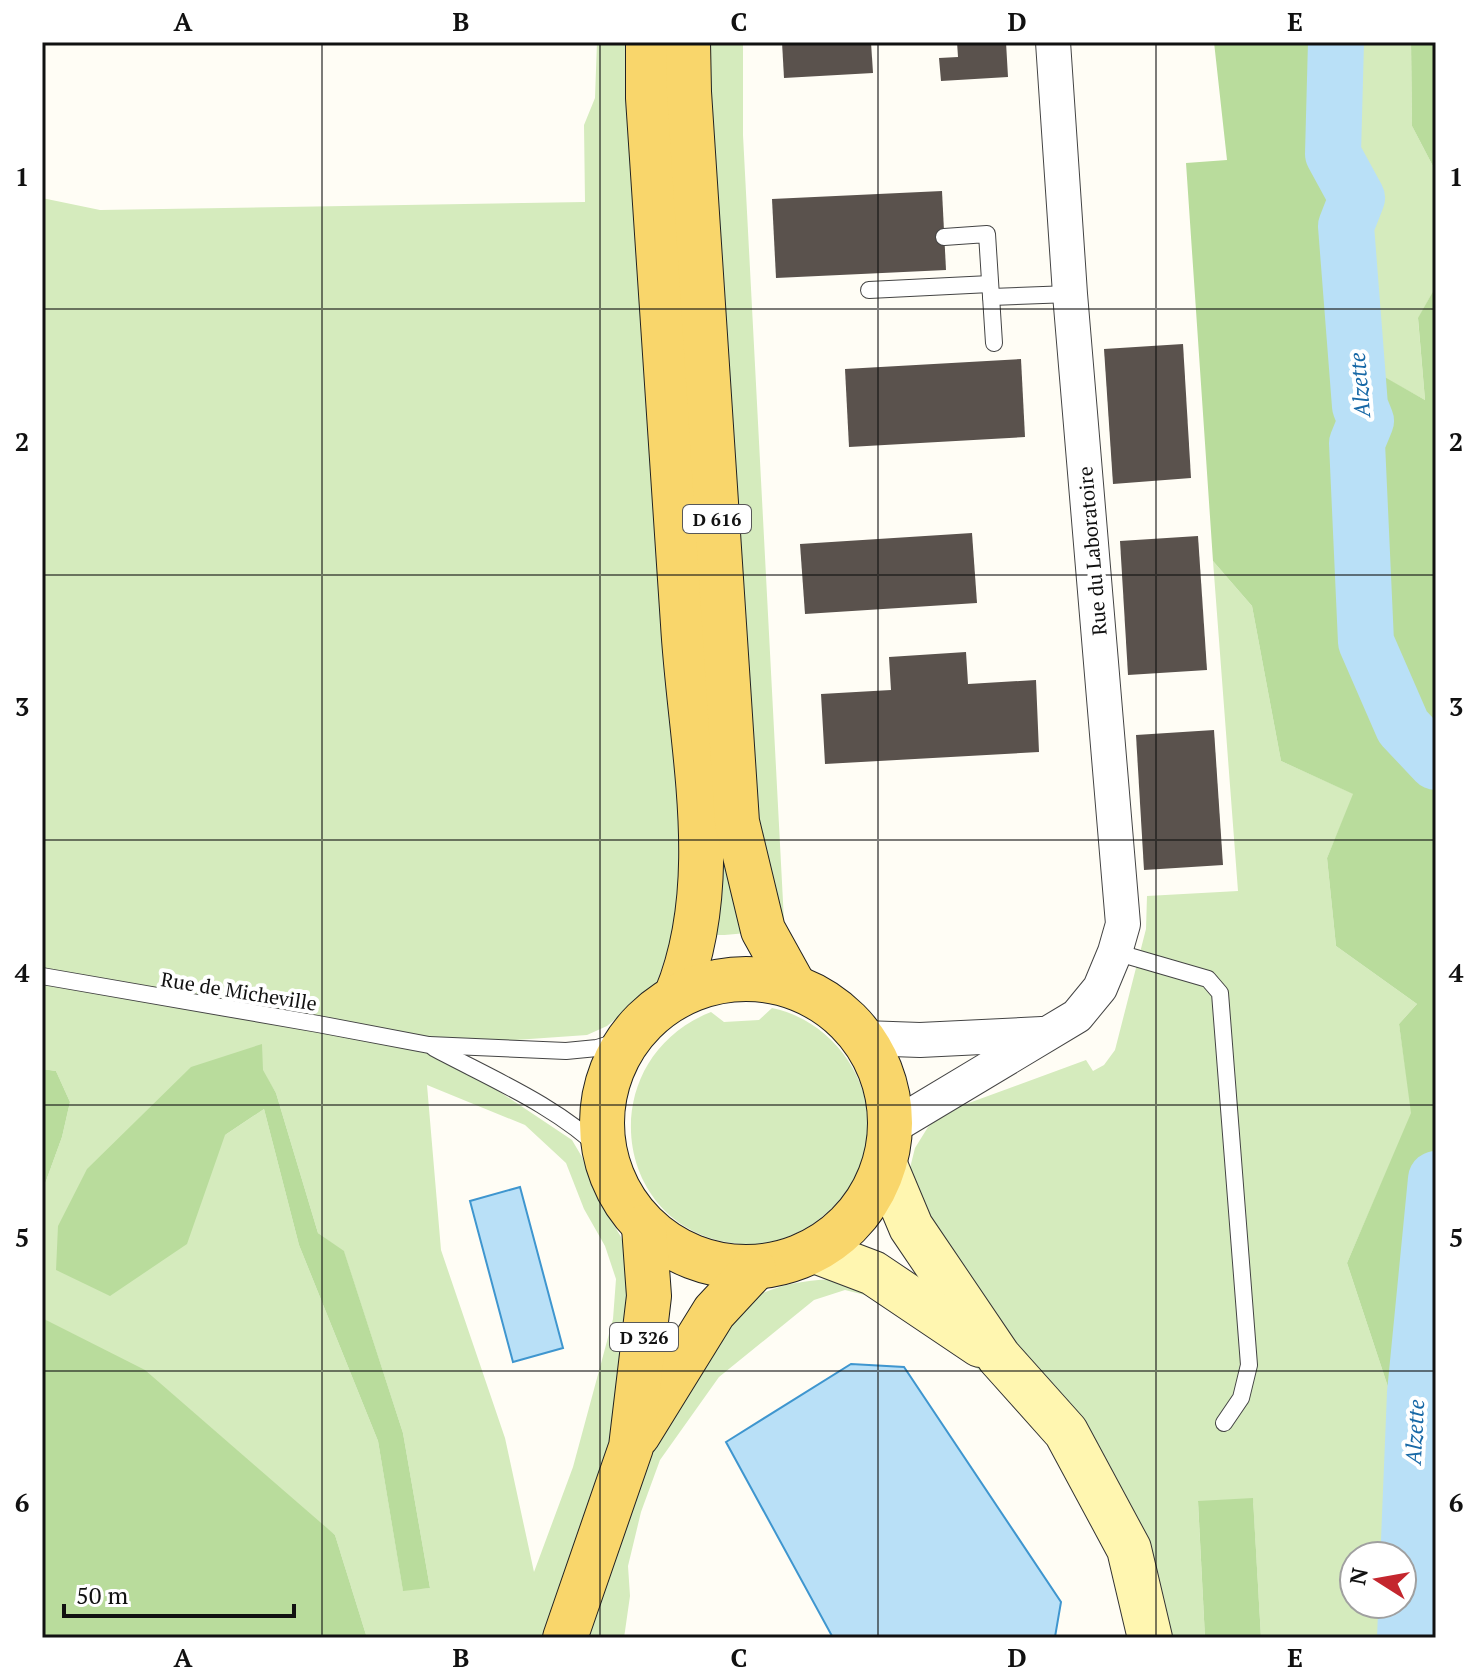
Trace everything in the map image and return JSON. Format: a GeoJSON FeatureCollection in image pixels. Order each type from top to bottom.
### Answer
{"type":"FeatureCollection","features":[{"type":"Feature","properties":{"kind":"main road","name":"D 616"},"geometry":{"type":"LineString","coordinates":[[648,42],[648,98],[687,693],[703,829],[694,934],[688,965],[676,996]]}},
{"type":"Feature","properties":{"kind":"main road","name":"D 616"},"geometry":{"type":"LineString","coordinates":[[688,42],[737,822],[763,930],[794,986]]}},
{"type":"Feature","properties":{"kind":"main road"},"geometry":{"type":"LineString","coordinates":[[888,1146],[870,1199],[846,1229],[815,1251],[786,1263],[754,1269],[714,1265],[676,1251],[644,1227],[618,1192],[604,1152],[602,1112],[610,1073],[629,1038],[650,1014],[676,996],[714,981],[755,978],[794,986],[833,1006],[864,1038],[885,1080],[888,1146],[911,1227],[999,1357],[1066,1432],[1129,1549],[1150,1638]]}},
{"type":"Feature","properties":{"kind":"main road","name":"D 326"},"geometry":{"type":"LineString","coordinates":[[565,1638],[631,1447],[649,1296],[644,1227]]}},
{"type":"Feature","properties":{"kind":"main road"},"geometry":{"type":"LineString","coordinates":[[815,1251],[873,1273],[999,1357]]}},
{"type":"Feature","properties":{"kind":"main road","name":"D 326"},"geometry":{"type":"LineString","coordinates":[[631,1447],[714,1312],[754,1269]]}},
{"type":"Feature","properties":{"kind":"street","name":"Rue du Laboratoire"},"geometry":{"type":"LineString","coordinates":[[888,1146],[1077,1016],[1100,988],[1123,924],[1070,294],[1053,42]]}},
{"type":"Feature","properties":{"kind":"street"},"geometry":{"type":"LineString","coordinates":[[864,1038],[920,1040],[1051,1033]]}},
{"type":"Feature","properties":{"kind":"lane"},"geometry":{"type":"LineString","coordinates":[[944,237],[987,234],[994,343]]}},
{"type":"Feature","properties":{"kind":"lane"},"geometry":{"type":"LineString","coordinates":[[869,290],[991,290],[1070,294]]}},
{"type":"Feature","properties":{"kind":"lane"},"geometry":{"type":"LineString","coordinates":[[1115,952],[1208,979],[1220,993],[1249,1365],[1241,1398],[1224,1423]]}},
{"type":"Feature","properties":{"kind":"lane","name":"Rue de Micheville"},"geometry":{"type":"LineString","coordinates":[[42,976],[429,1045],[566,1051],[597,1048],[629,1038]]}},
{"type":"Feature","properties":{"kind":"lane","name":"Rue de Micheville"},"geometry":{"type":"LineString","coordinates":[[429,1045],[555,1112],[604,1152]]}},
{"type":"Feature","properties":{"kind":"green space"},"geometry":{"type":"Polygon","coordinates":[[[597,42],[743,42],[743,135],[784,921],[756,931],[730,935],[674,931],[656,985],[607,1026],[587,1035],[431,1046],[572,1140],[582,1157],[598,1198],[621,1237],[631,1266],[631,1446],[742,1304],[790,1284],[841,1279],[997,1356],[922,1219],[909,1172],[915,1148],[928,1127],[947,1111],[1086,1060],[1093,1071],[1104,1065],[1115,1050],[1146,929],[1147,896],[1238,891],[1213,561],[1252,606],[1281,761],[1354,794],[1327,858],[1336,946],[1417,1004],[1399,1024],[1412,1113],[1347,1263],[1388,1387],[1400,1390],[1393,1540],[1338,1540],[1338,1620],[1388,1620],[1387,1638],[1261,1638],[1253,1499],[1198,1502],[1205,1638],[1127,1638],[1114,1572],[1085,1501],[1048,1445],[982,1372],[877,1298],[845,1290],[814,1300],[719,1377],[660,1460],[641,1512],[628,1566],[630,1596],[624,1638],[367,1638],[335,1535],[42,1318],[42,1192],[62,1137],[70,1102],[56,1071],[42,1069],[42,198],[100,210],[585,202],[584,125],[595,98],[597,42]],[[262,1070],[225,1135],[264,1109],[299,1245],[378,1441],[403,1590],[430,1588],[403,1433],[344,1252],[318,1233],[276,1093],[262,1070]],[[427,1085],[441,1250],[505,1438],[534,1572],[573,1467],[613,1319],[616,1279],[605,1246],[584,1209],[566,1163],[525,1125],[427,1085]]]}},
{"type":"Feature","properties":{"kind":"green space"},"geometry":{"type":"Polygon","coordinates":[[[1214,42],[1355,42],[1374,371],[1425,400],[1418,318],[1436,286],[1436,1150],[1400,1390],[1388,1387],[1347,1263],[1411,1113],[1399,1024],[1417,1004],[1336,946],[1327,858],[1353,794],[1281,761],[1252,606],[1213,561],[1186,163],[1227,160],[1214,42]]]}},
{"type":"Feature","properties":{"kind":"green space"},"geometry":{"type":"Polygon","coordinates":[[[1355,42],[1411,42],[1412,126],[1436,172],[1436,286],[1418,319],[1425,400],[1374,372],[1355,42]]]}},
{"type":"Feature","properties":{"kind":"green space"},"geometry":{"type":"Polygon","coordinates":[[[1411,42],[1436,42],[1436,172],[1412,126],[1411,42]]]}},
{"type":"Feature","properties":{"kind":"green space"},"geometry":{"type":"Polygon","coordinates":[[[772,1008],[794,1015],[815,1027],[833,1041],[847,1059],[859,1080],[866,1102],[868,1125],[865,1149],[849,1188],[820,1219],[783,1239],[741,1244],[697,1233],[664,1210],[642,1179],[632,1142],[633,1104],[646,1067],[672,1035],[711,1012],[724,1022],[759,1020],[772,1008]]]}},
{"type":"Feature","properties":{"kind":"green space"},"geometry":{"type":"Polygon","coordinates":[[[262,1044],[263,1070],[276,1093],[318,1233],[344,1251],[403,1433],[430,1588],[403,1591],[378,1441],[299,1245],[264,1109],[225,1135],[187,1244],[110,1296],[56,1270],[58,1226],[87,1169],[191,1067],[262,1044]]]}},
{"type":"Feature","properties":{"kind":"green space"},"geometry":{"type":"Polygon","coordinates":[[[42,1069],[56,1071],[70,1102],[62,1137],[42,1192],[42,1069]]]}},
{"type":"Feature","properties":{"kind":"green space"},"geometry":{"type":"Polygon","coordinates":[[[1436,1179],[1436,1638],[1405,1638],[1406,1620],[1418,1620],[1418,1540],[1409,1540],[1415,1393],[1436,1179]]]}},
{"type":"Feature","properties":{"kind":"green space"},"geometry":{"type":"Polygon","coordinates":[[[42,1318],[145,1370],[335,1535],[367,1638],[42,1638],[42,1318]]]}},
{"type":"Feature","properties":{"kind":"green space"},"geometry":{"type":"Polygon","coordinates":[[[1253,1498],[1261,1638],[1205,1638],[1198,1501],[1253,1498]]]}},
{"type":"Feature","properties":{"kind":"water"},"geometry":{"type":"Polygon","coordinates":[[[1436,1150],[1436,1179],[1415,1393],[1409,1540],[1393,1540],[1400,1389],[1436,1150]]]}},
{"type":"Feature","properties":{"kind":"water"},"geometry":{"type":"Polygon","coordinates":[[[520,1187],[563,1348],[513,1362],[470,1201],[520,1187]]]}},
{"type":"Feature","properties":{"kind":"water"},"geometry":{"type":"Polygon","coordinates":[[[851,1364],[904,1367],[1061,1602],[1055,1637],[832,1636],[726,1442],[851,1364]]]}},
{"type":"Feature","properties":{"kind":"water"},"geometry":{"type":"Polygon","coordinates":[[[1388,1620],[1406,1620],[1405,1638],[1387,1638],[1388,1620]]]}},
{"type":"Feature","properties":{"kind":"building"},"geometry":{"type":"Polygon","coordinates":[[[782,42],[871,42],[873,73],[784,78],[782,42]]]}},
{"type":"Feature","properties":{"kind":"building"},"geometry":{"type":"Polygon","coordinates":[[[957,42],[1006,42],[1008,77],[941,81],[939,58],[958,57],[957,42]]]}},
{"type":"Feature","properties":{"kind":"building"},"geometry":{"type":"Polygon","coordinates":[[[942,191],[946,270],[776,278],[772,199],[942,191]]]}},
{"type":"Feature","properties":{"kind":"building"},"geometry":{"type":"Polygon","coordinates":[[[1183,344],[1191,478],[1113,484],[1104,349],[1183,344]]]}},
{"type":"Feature","properties":{"kind":"building"},"geometry":{"type":"Polygon","coordinates":[[[1021,359],[1025,437],[849,447],[845,369],[1021,359]]]}},
{"type":"Feature","properties":{"kind":"building"},"geometry":{"type":"Polygon","coordinates":[[[972,533],[977,603],[805,614],[800,544],[972,533]]]}},
{"type":"Feature","properties":{"kind":"building"},"geometry":{"type":"Polygon","coordinates":[[[1198,536],[1207,670],[1128,675],[1120,541],[1198,536]]]}},
{"type":"Feature","properties":{"kind":"building"},"geometry":{"type":"Polygon","coordinates":[[[966,652],[968,684],[1036,680],[1039,752],[825,764],[821,694],[891,690],[889,657],[966,652]]]}},
{"type":"Feature","properties":{"kind":"building"},"geometry":{"type":"Polygon","coordinates":[[[1214,730],[1223,865],[1144,870],[1136,735],[1214,730]]]}},
{"type":"Feature","properties":{"kind":"waterway","name":"Alzette"},"geometry":{"type":"LineString","coordinates":[[1336,42],[1333,154],[1357,198],[1346,226],[1360,406],[1366,421],[1357,443],[1366,642],[1403,727],[1436,762]]}},
{"type":"Feature","properties":{"kind":"waterway","name":"Alzette"},"geometry":{"type":"LineString","coordinates":[[1405,1638],[1415,1393],[1436,1179]]}}]}
